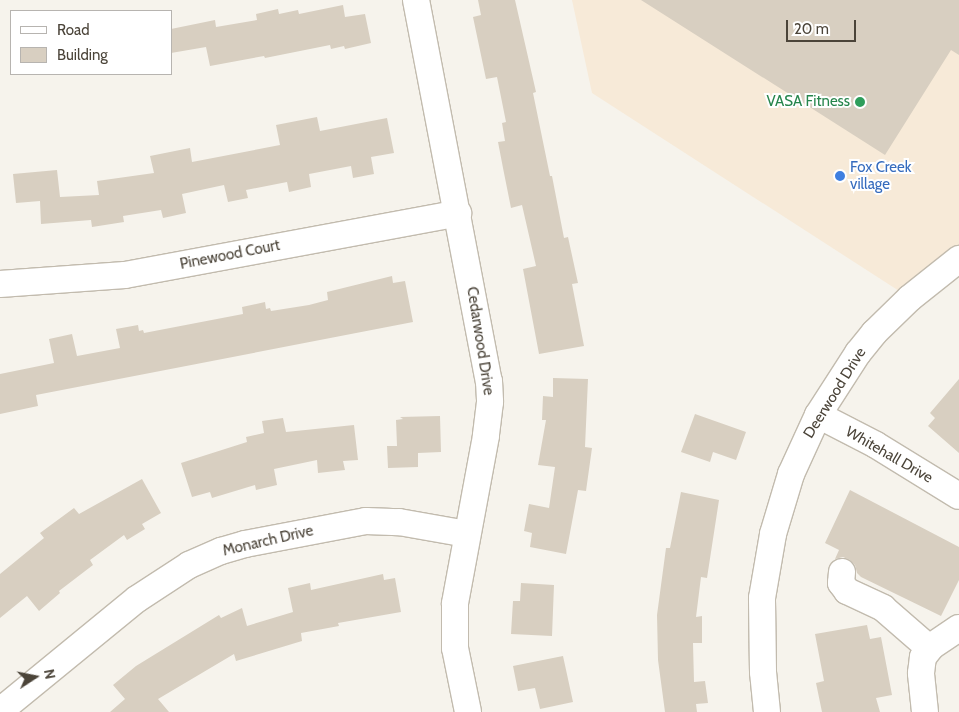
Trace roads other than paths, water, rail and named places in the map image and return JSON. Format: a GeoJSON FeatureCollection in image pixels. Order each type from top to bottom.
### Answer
{"type":"FeatureCollection","features":[{"type":"Feature","properties":{"kind":"street","name":"Cedarwood Drive"},"geometry":{"type":"LineString","coordinates":[[416,0],[458,213],[489,388],[488,422],[456,594],[454,633],[468,712]]}},
{"type":"Feature","properties":{"kind":"street","name":"Pinewood Court"},"geometry":{"type":"LineString","coordinates":[[0,284],[125,275],[458,213]]}},
{"type":"Feature","properties":{"kind":"street","name":"Deerwood Drive"},"geometry":{"type":"LineString","coordinates":[[767,712],[761,633],[766,568],[773,534],[791,474],[818,415],[843,374],[874,333],[910,298],[959,259]]}},
{"type":"Feature","properties":{"kind":"street","name":"Whitehall Drive"},"geometry":{"type":"LineString","coordinates":[[818,415],[876,445],[959,496]]}},
{"type":"Feature","properties":{"kind":"street","name":"Monarch Drive"},"geometry":{"type":"LineString","coordinates":[[0,711],[137,599],[178,571],[215,553],[245,544],[366,521],[400,522],[467,534]]}},
{"type":"Feature","properties":{"kind":"street"},"geometry":{"type":"LineString","coordinates":[[842,572],[841,583],[847,591],[883,608],[929,648]]}},
{"type":"Feature","properties":{"kind":"street"},"geometry":{"type":"LineString","coordinates":[[925,712],[921,673],[922,661],[929,648],[959,628]]}},
{"type":"Feature","properties":{"kind":"place","name":"VASA Fitness"},"geometry":{"type":"Point","coordinates":[860,102]}},
{"type":"Feature","properties":{"kind":"place","name":"Fox Creek village"},"geometry":{"type":"Point","coordinates":[840,176]}}]}
